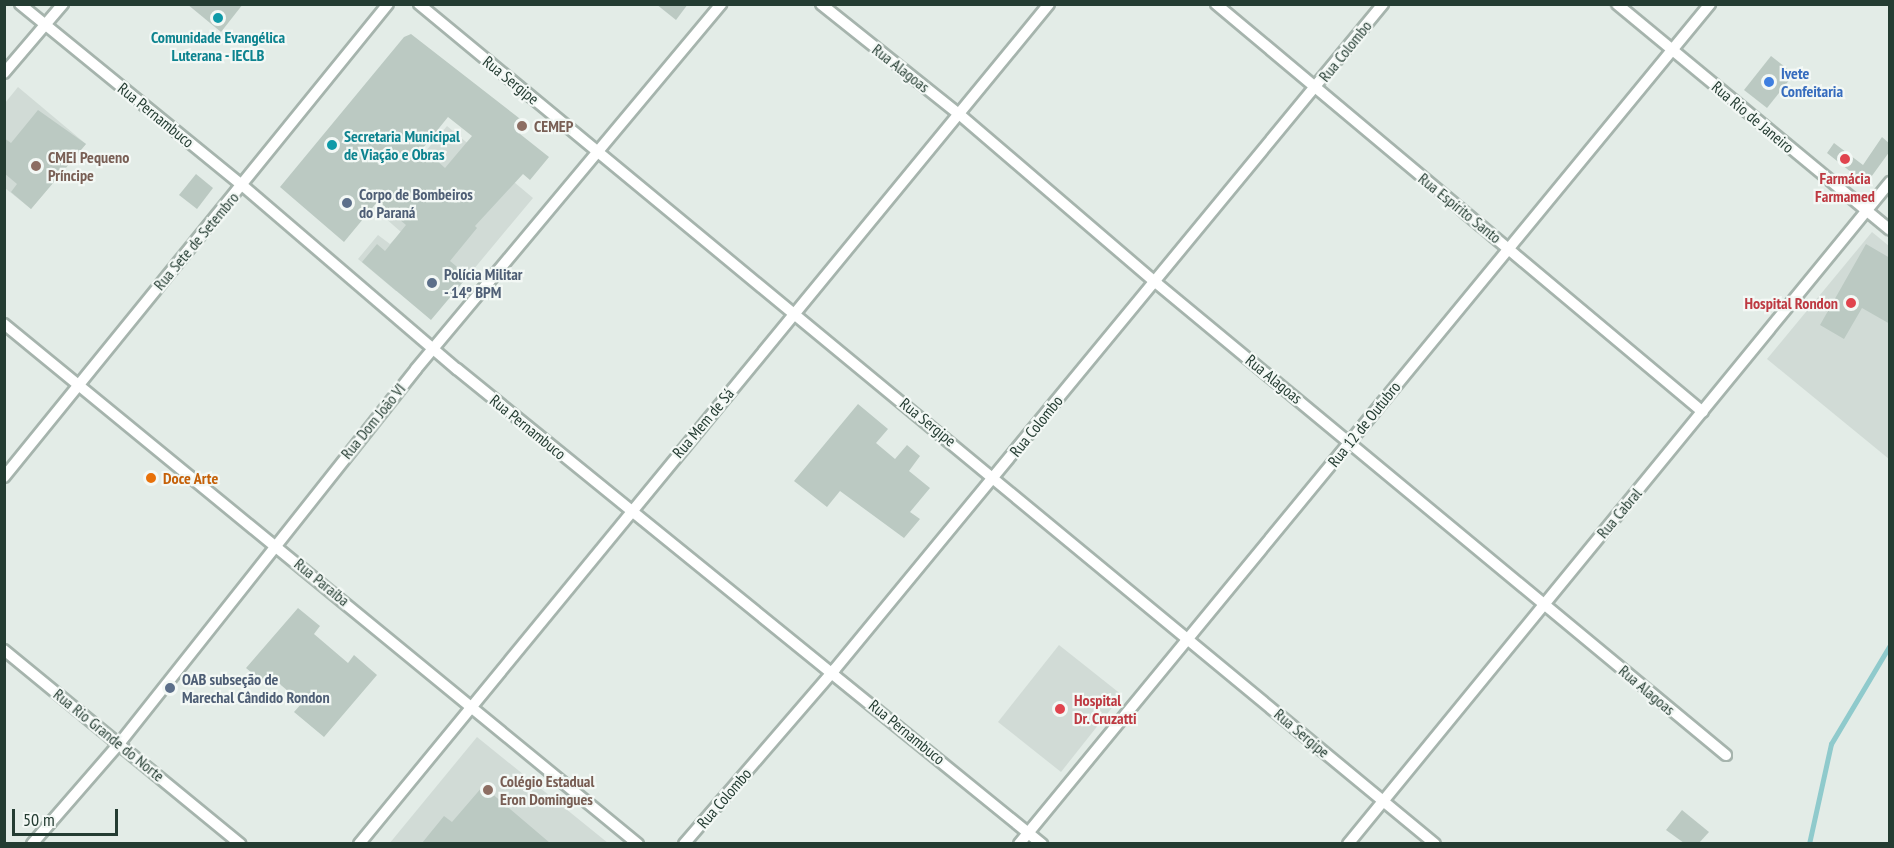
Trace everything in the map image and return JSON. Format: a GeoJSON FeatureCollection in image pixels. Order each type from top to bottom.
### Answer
{"type":"FeatureCollection","features":[{"type":"Feature","properties":{"kind":"street","name":"Rua Pernambuco"},"geometry":{"type":"LineString","coordinates":[[20,4],[242,185],[630,511],[833,672],[1042,843]]}},
{"type":"Feature","properties":{"kind":"street"},"geometry":{"type":"LineString","coordinates":[[4,74],[63,4]]}},
{"type":"Feature","properties":{"kind":"street","name":"Rua Sete de Setembro"},"geometry":{"type":"LineString","coordinates":[[4,477],[77,384],[388,4]]}},
{"type":"Feature","properties":{"kind":"street","name":"Rua Sergipe"},"geometry":{"type":"LineString","coordinates":[[419,4],[1435,843]]}},
{"type":"Feature","properties":{"kind":"street","name":"Rua Dom João VI"},"geometry":{"type":"LineString","coordinates":[[32,843],[119,744],[275,543],[434,348],[600,153],[721,4]]}},
{"type":"Feature","properties":{"kind":"street","name":"Rua Alagoas"},"geometry":{"type":"LineString","coordinates":[[821,4],[959,114],[1154,282],[1726,755]]}},
{"type":"Feature","properties":{"kind":"street","name":"Rua Mem de Sá"},"geometry":{"type":"LineString","coordinates":[[359,843],[1049,4]]}},
{"type":"Feature","properties":{"kind":"street","name":"Rua Espírito Santo"},"geometry":{"type":"LineString","coordinates":[[1216,4],[1314,89],[1509,248],[1703,412]]}},
{"type":"Feature","properties":{"kind":"street","name":"Rua Colombo"},"geometry":{"type":"LineString","coordinates":[[684,843],[833,672],[1383,4]]}},
{"type":"Feature","properties":{"kind":"street","name":"Rua Rio de Janeiro"},"geometry":{"type":"LineString","coordinates":[[1617,4],[1890,230]]}},
{"type":"Feature","properties":{"kind":"street","name":"Rua 12 de Outubro"},"geometry":{"type":"LineString","coordinates":[[1019,843],[1710,4]]}},
{"type":"Feature","properties":{"kind":"street","name":"Rua Cabral"},"geometry":{"type":"LineString","coordinates":[[1348,843],[1890,182]]}},
{"type":"Feature","properties":{"kind":"street","name":"Rua Paraíba"},"geometry":{"type":"LineString","coordinates":[[4,324],[275,543],[638,843]]}},
{"type":"Feature","properties":{"kind":"street","name":"Rua Rio Grande do Norte"},"geometry":{"type":"LineString","coordinates":[[4,650],[240,843]]}},
{"type":"Feature","properties":{"kind":"shaded area","name":"CMEI Pequeno Príncipe"},"geometry":{"type":"Polygon","coordinates":[[[18,87],[86,144],[31,209],[5,188],[5,103],[18,87]]]}},
{"type":"Feature","properties":{"kind":"shaded area"},"geometry":{"type":"Polygon","coordinates":[[[447,126],[533,198],[468,276],[396,291],[358,259],[378,235],[390,244],[401,232],[376,210],[447,126]]]}},
{"type":"Feature","properties":{"kind":"shaded area","name":"Hospital Rondon"},"geometry":{"type":"Polygon","coordinates":[[[1872,232],[1889,246],[1889,459],[1767,359],[1872,232]]]}},
{"type":"Feature","properties":{"kind":"shaded area","name":"Hospital Dr. Cruzatti"},"geometry":{"type":"Polygon","coordinates":[[[1059,645],[1122,695],[1061,772],[998,722],[1059,645]]]}},
{"type":"Feature","properties":{"kind":"shaded area","name":"Colégio Estadual Eron Domingues"},"geometry":{"type":"Polygon","coordinates":[[[477,737],[608,843],[389,844],[477,737]]]}},
{"type":"Feature","properties":{"kind":"building","name":"Comunidade Evangélica Luterana - IECLB"},"geometry":{"type":"Polygon","coordinates":[[[187,4],[243,4],[221,32],[187,4]]]}},
{"type":"Feature","properties":{"kind":"building"},"geometry":{"type":"Polygon","coordinates":[[[656,4],[688,4],[676,20],[656,4]]]}},
{"type":"Feature","properties":{"kind":"building"},"geometry":{"type":"Polygon","coordinates":[[[411,34],[528,125],[520,134],[549,157],[530,180],[523,174],[475,226],[477,228],[450,261],[468,276],[431,320],[362,262],[377,244],[385,251],[406,225],[378,201],[344,242],[280,187],[404,37],[411,34]],[[448,117],[423,148],[445,168],[472,136],[448,117]]]}},
{"type":"Feature","properties":{"kind":"building","name":"Ivete Confeitaria"},"geometry":{"type":"Polygon","coordinates":[[[1771,56],[1794,74],[1767,108],[1744,90],[1771,56]]]}},
{"type":"Feature","properties":{"kind":"building","name":"CMEI Pequeno Príncipe"},"geometry":{"type":"Polygon","coordinates":[[[38,110],[86,144],[31,209],[11,192],[17,184],[4,173],[4,138],[11,143],[38,110]]]}},
{"type":"Feature","properties":{"kind":"building","name":"Farmácia Farmamed"},"geometry":{"type":"Polygon","coordinates":[[[1882,137],[1890,144],[1890,151],[1866,184],[1827,153],[1834,143],[1863,165],[1882,137]]]}},
{"type":"Feature","properties":{"kind":"building"},"geometry":{"type":"Polygon","coordinates":[[[196,174],[213,188],[197,209],[179,195],[196,174]]]}},
{"type":"Feature","properties":{"kind":"building"},"geometry":{"type":"Polygon","coordinates":[[[1866,244],[1890,258],[1890,324],[1862,308],[1844,339],[1820,325],[1866,244]]]}},
{"type":"Feature","properties":{"kind":"building"},"geometry":{"type":"Polygon","coordinates":[[[858,404],[888,429],[876,443],[895,459],[907,445],[920,456],[909,471],[930,488],[910,512],[920,519],[904,538],[840,491],[827,507],[794,481],[858,404]]]}},
{"type":"Feature","properties":{"kind":"building"},"geometry":{"type":"Polygon","coordinates":[[[298,608],[320,626],[314,634],[348,663],[354,655],[377,675],[324,737],[294,712],[302,703],[275,680],[269,687],[246,668],[298,608]]]}},
{"type":"Feature","properties":{"kind":"building"},"geometry":{"type":"Polygon","coordinates":[[[483,786],[550,843],[422,843],[444,816],[452,822],[483,786]]]}},
{"type":"Feature","properties":{"kind":"building"},"geometry":{"type":"Polygon","coordinates":[[[1682,810],[1709,832],[1699,843],[1684,843],[1666,830],[1682,810]]]}},
{"type":"Feature","properties":{"kind":"waterway"},"geometry":{"type":"LineString","coordinates":[[1809,844],[1831,744],[1890,645]]}},
{"type":"Feature","properties":{"kind":"place","name":"Comunidade Evangélica Luterana - IECLB"},"geometry":{"type":"Point","coordinates":[218,18]}},
{"type":"Feature","properties":{"kind":"place","name":"Ivete Confeitaria"},"geometry":{"type":"Point","coordinates":[1769,82]}},
{"type":"Feature","properties":{"kind":"place","name":"CEMEP"},"geometry":{"type":"Point","coordinates":[522,126]}},
{"type":"Feature","properties":{"kind":"place","name":"Secretaria Municipal de Viação e Obras"},"geometry":{"type":"Point","coordinates":[332,145]}},
{"type":"Feature","properties":{"kind":"place","name":"Farmácia Farmamed"},"geometry":{"type":"Point","coordinates":[1845,159]}},
{"type":"Feature","properties":{"kind":"place","name":"CMEI Pequeno Príncipe"},"geometry":{"type":"Point","coordinates":[36,166]}},
{"type":"Feature","properties":{"kind":"place","name":"Corpo de Bombeiros do Paraná"},"geometry":{"type":"Point","coordinates":[347,203]}},
{"type":"Feature","properties":{"kind":"place","name":"Polícia Militar - 14º BPM"},"geometry":{"type":"Point","coordinates":[432,283]}},
{"type":"Feature","properties":{"kind":"place","name":"Hospital Rondon"},"geometry":{"type":"Point","coordinates":[1851,303]}},
{"type":"Feature","properties":{"kind":"place","name":"Doce Arte"},"geometry":{"type":"Point","coordinates":[151,478]}},
{"type":"Feature","properties":{"kind":"place","name":"OAB subseção de Marechal Cândido Rondon"},"geometry":{"type":"Point","coordinates":[170,688]}},
{"type":"Feature","properties":{"kind":"place","name":"Hospital Dr. Cruzatti"},"geometry":{"type":"Point","coordinates":[1060,709]}},
{"type":"Feature","properties":{"kind":"place","name":"Colégio Estadual Eron Domingues"},"geometry":{"type":"Point","coordinates":[488,790]}}]}
